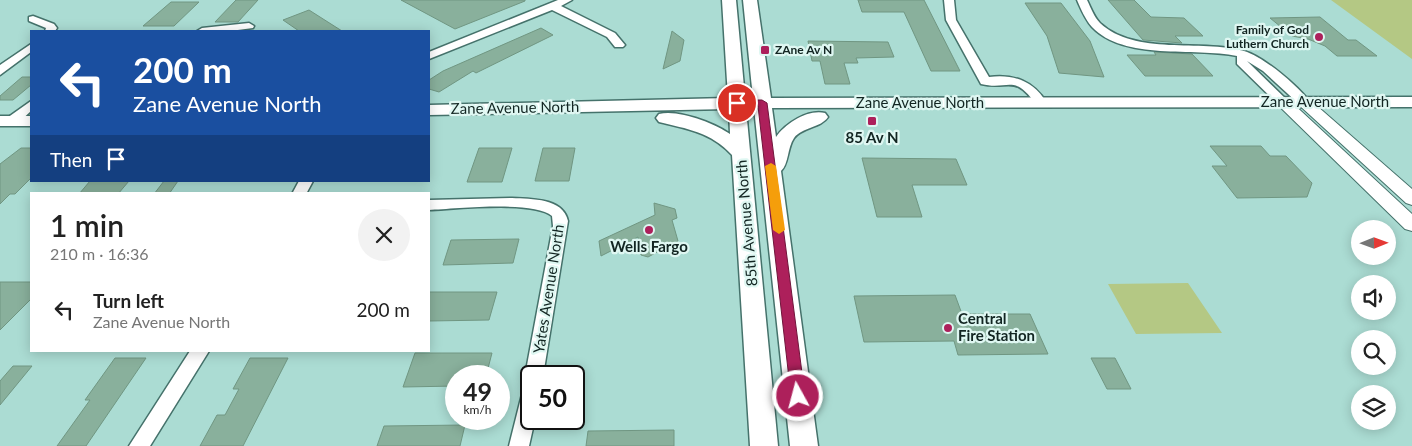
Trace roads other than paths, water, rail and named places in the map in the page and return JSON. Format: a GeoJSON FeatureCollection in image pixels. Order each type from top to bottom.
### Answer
{"type":"FeatureCollection","features":[{"type":"Feature","properties":{"kind":"main road","name":"85th Avenue North"},"geometry":{"type":"LineString","coordinates":[[750,0],[804,446]]}},
{"type":"Feature","properties":{"kind":"main road","name":"85th Avenue North"},"geometry":{"type":"LineString","coordinates":[[730,7],[764,446]]}},
{"type":"Feature","properties":{"kind":"main road"},"geometry":{"type":"LineString","coordinates":[[664,111],[713,92],[723,84],[725,77],[723,26],[730,7]]}},
{"type":"Feature","properties":{"kind":"main road"},"geometry":{"type":"LineString","coordinates":[[758,68],[767,80],[790,94],[823,102],[853,103]]}},
{"type":"Feature","properties":{"kind":"main road","name":"Zane Avenue North"},"geometry":{"type":"LineString","coordinates":[[430,110],[664,111],[764,110],[853,103],[1283,102],[1321,116],[1412,116]]}},
{"type":"Feature","properties":{"kind":"main road","name":"Zane Avenue North"},"geometry":{"type":"LineString","coordinates":[[764,110],[819,117],[1301,109],[1412,102]]}},
{"type":"Feature","properties":{"kind":"main road"},"geometry":{"type":"LineString","coordinates":[[664,111],[718,132],[728,139],[742,155]]}},
{"type":"Feature","properties":{"kind":"main road","name":"Zane Avenue North"},"geometry":{"type":"LineString","coordinates":[[430,120],[664,111]]}},
{"type":"Feature","properties":{"kind":"main road"},"geometry":{"type":"LineString","coordinates":[[772,179],[783,138],[792,129],[819,117]]}},
{"type":"Feature","properties":{"kind":"main road"},"geometry":{"type":"LineString","coordinates":[[6,121],[30,121]]}},
{"type":"Feature","properties":{"kind":"street"},"geometry":{"type":"LineString","coordinates":[[430,56],[567,0]]}},
{"type":"Feature","properties":{"kind":"street"},"geometry":{"type":"LineString","coordinates":[[948,0],[951,20],[985,81],[1007,79],[1020,82],[1032,88],[1041,103]]}},
{"type":"Feature","properties":{"kind":"street"},"geometry":{"type":"LineString","coordinates":[[1082,0],[1098,27],[1123,40],[1156,46],[1217,48],[1243,54],[1259,62],[1301,109],[1412,225]]}},
{"type":"Feature","properties":{"kind":"street"},"geometry":{"type":"LineString","coordinates":[[553,6],[611,35],[619,45]]}},
{"type":"Feature","properties":{"kind":"street"},"geometry":{"type":"LineString","coordinates":[[33,20],[50,26],[52,28],[51,30]]}},
{"type":"Feature","properties":{"kind":"street"},"geometry":{"type":"LineString","coordinates":[[211,30],[249,26]]}},
{"type":"Feature","properties":{"kind":"street"},"geometry":{"type":"LineString","coordinates":[[0,71],[30,48]]}},
{"type":"Feature","properties":{"kind":"street"},"geometry":{"type":"LineString","coordinates":[[1243,54],[1241,62],[1283,102]]}},
{"type":"Feature","properties":{"kind":"street"},"geometry":{"type":"LineString","coordinates":[[6,121],[30,106]]}},
{"type":"Feature","properties":{"kind":"street"},"geometry":{"type":"LineString","coordinates":[[1321,116],[1412,199]]}},
{"type":"Feature","properties":{"kind":"street","name":"Yates Avenue North"},"geometry":{"type":"LineString","coordinates":[[430,205],[532,204],[555,210],[561,217],[561,226],[536,365]]}},
{"type":"Feature","properties":{"kind":"street"},"geometry":{"type":"LineString","coordinates":[[140,446],[199,352]]}},
{"type":"Feature","properties":{"kind":"street"},"geometry":{"type":"LineString","coordinates":[[519,446],[523,430]]}},
{"type":"Feature","properties":{"kind":"place","name":"Family of God Luthern Church"},"geometry":{"type":"Point","coordinates":[1319,37]}},
{"type":"Feature","properties":{"kind":"place","name":"ZAne Av N"},"geometry":{"type":"Point","coordinates":[765,50]}},
{"type":"Feature","properties":{"kind":"place","name":"85 Av N"},"geometry":{"type":"Point","coordinates":[872,121]}},
{"type":"Feature","properties":{"kind":"place","name":"Wells Fargo"},"geometry":{"type":"Point","coordinates":[649,230]}},
{"type":"Feature","properties":{"kind":"place","name":"Central Fire Station"},"geometry":{"type":"Point","coordinates":[948,328]}}]}
